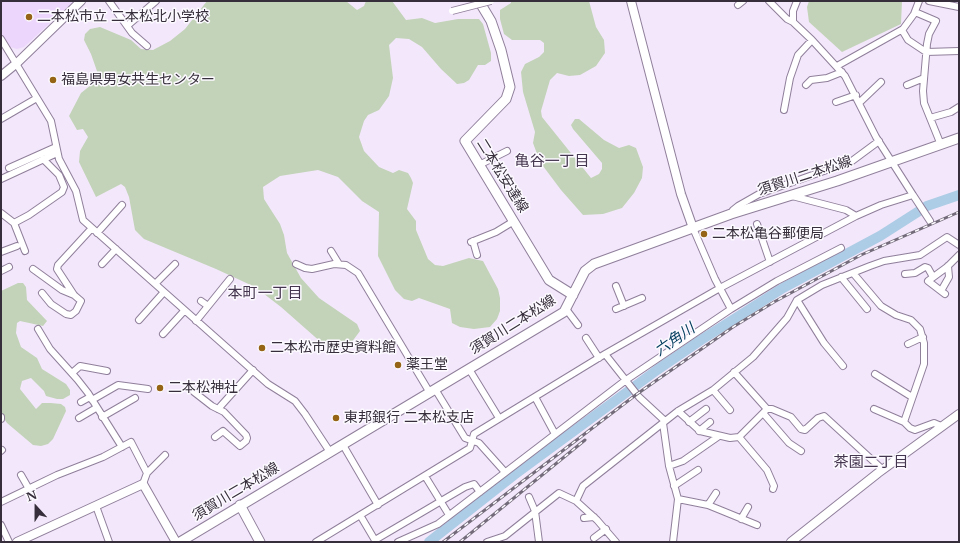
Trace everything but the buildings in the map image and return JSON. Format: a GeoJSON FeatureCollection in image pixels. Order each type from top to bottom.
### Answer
{"type":"FeatureCollection","features":[{"type":"Feature","properties":{"kind":"main road","name":"二本松安達線"},"geometry":{"type":"LineString","coordinates":[[479,1],[491,21],[502,50],[510,87],[506,99],[466,138],[466,144],[549,280],[573,295]]}},
{"type":"Feature","properties":{"kind":"main road","name":"須賀川二本松線"},"geometry":{"type":"LineString","coordinates":[[180,542],[546,324],[566,309],[585,271],[594,264],[731,214],[792,196],[959,138]]}},
{"type":"Feature","properties":{"kind":"main road"},"geometry":{"type":"LineString","coordinates":[[240,506],[260,542]]}},
{"type":"Feature","properties":{"kind":"street"},"geometry":{"type":"LineString","coordinates":[[1,76],[17,64],[81,1]]}},
{"type":"Feature","properties":{"kind":"street"},"geometry":{"type":"LineString","coordinates":[[127,26],[156,1]]}},
{"type":"Feature","properties":{"kind":"street"},"geometry":{"type":"LineString","coordinates":[[452,11],[491,1]]}},
{"type":"Feature","properties":{"kind":"street"},"geometry":{"type":"LineString","coordinates":[[632,1],[682,194],[693,228],[730,309]]}},
{"type":"Feature","properties":{"kind":"street"},"geometry":{"type":"LineString","coordinates":[[769,1],[812,40],[842,72],[856,95],[891,162],[930,221]]}},
{"type":"Feature","properties":{"kind":"street"},"geometry":{"type":"LineString","coordinates":[[793,22],[793,11],[797,1]]}},
{"type":"Feature","properties":{"kind":"street"},"geometry":{"type":"LineString","coordinates":[[837,66],[902,30],[915,12],[919,1]]}},
{"type":"Feature","properties":{"kind":"street"},"geometry":{"type":"LineString","coordinates":[[930,1],[959,7]]}},
{"type":"Feature","properties":{"kind":"street"},"geometry":{"type":"LineString","coordinates":[[111,2],[127,26],[147,46]]}},
{"type":"Feature","properties":{"kind":"street"},"geometry":{"type":"LineString","coordinates":[[915,12],[936,21],[929,34],[926,52],[924,103],[941,145]]}},
{"type":"Feature","properties":{"kind":"street"},"geometry":{"type":"LineString","coordinates":[[902,30],[908,40],[926,52],[959,51]]}},
{"type":"Feature","properties":{"kind":"street"},"geometry":{"type":"LineString","coordinates":[[1,39],[51,121],[56,150],[76,191],[82,217],[95,231],[184,311],[268,384],[295,402],[305,414],[330,452]]}},
{"type":"Feature","properties":{"kind":"street"},"geometry":{"type":"LineString","coordinates":[[784,110],[790,78],[798,55],[812,40]]}},
{"type":"Feature","properties":{"kind":"street"},"geometry":{"type":"LineString","coordinates":[[806,85],[811,80],[827,78],[842,72]]}},
{"type":"Feature","properties":{"kind":"street"},"geometry":{"type":"LineString","coordinates":[[907,85],[924,78]]}},
{"type":"Feature","properties":{"kind":"street"},"geometry":{"type":"LineString","coordinates":[[859,103],[881,82]]}},
{"type":"Feature","properties":{"kind":"street"},"geometry":{"type":"LineString","coordinates":[[836,102],[856,95]]}},
{"type":"Feature","properties":{"kind":"street"},"geometry":{"type":"LineString","coordinates":[[1,119],[37,98]]}},
{"type":"Feature","properties":{"kind":"street"},"geometry":{"type":"LineString","coordinates":[[930,118],[951,112],[959,107]]}},
{"type":"Feature","properties":{"kind":"street"},"geometry":{"type":"LineString","coordinates":[[731,214],[732,210],[759,194],[852,161],[879,141]]}},
{"type":"Feature","properties":{"kind":"street"},"geometry":{"type":"LineString","coordinates":[[9,168],[24,162],[44,148],[56,150]]}},
{"type":"Feature","properties":{"kind":"street"},"geometry":{"type":"LineString","coordinates":[[1,179],[43,159],[56,150]]}},
{"type":"Feature","properties":{"kind":"street"},"geometry":{"type":"LineString","coordinates":[[479,166],[507,151]]}},
{"type":"Feature","properties":{"kind":"street"},"geometry":{"type":"LineString","coordinates":[[14,223],[29,215],[64,190],[64,183],[59,175],[43,159]]}},
{"type":"Feature","properties":{"kind":"street"},"geometry":{"type":"LineString","coordinates":[[316,542],[470,448],[474,434],[605,354],[720,288],[856,216],[913,195]]}},
{"type":"Feature","properties":{"kind":"street"},"geometry":{"type":"LineString","coordinates":[[792,196],[846,210],[856,216]]}},
{"type":"Feature","properties":{"kind":"street"},"geometry":{"type":"LineString","coordinates":[[74,295],[57,269],[58,265],[122,205]]}},
{"type":"Feature","properties":{"kind":"street"},"geometry":{"type":"LineString","coordinates":[[1,213],[14,223],[25,251]]}},
{"type":"Feature","properties":{"kind":"street"},"geometry":{"type":"LineString","coordinates":[[477,255],[472,241],[496,232],[514,221]]}},
{"type":"Feature","properties":{"kind":"street"},"geometry":{"type":"LineString","coordinates":[[757,224],[770,262]]}},
{"type":"Feature","properties":{"kind":"street"},"geometry":{"type":"LineString","coordinates":[[576,501],[583,486],[678,411],[713,390],[753,357],[787,318],[797,300],[822,285],[884,261],[920,256],[948,237],[959,245]]}},
{"type":"Feature","properties":{"kind":"street"},"geometry":{"type":"LineString","coordinates":[[1,252],[17,246]]}},
{"type":"Feature","properties":{"kind":"street"},"geometry":{"type":"LineString","coordinates":[[398,542],[404,538],[430,529],[626,380],[730,309],[841,248]]}},
{"type":"Feature","properties":{"kind":"street"},"geometry":{"type":"LineString","coordinates":[[102,264],[116,249]]}},
{"type":"Feature","properties":{"kind":"street"},"geometry":{"type":"LineString","coordinates":[[331,251],[339,264]]}},
{"type":"Feature","properties":{"kind":"street"},"geometry":{"type":"LineString","coordinates":[[948,266],[949,277],[943,293],[928,281],[948,266],[959,255]]}},
{"type":"Feature","properties":{"kind":"street"},"geometry":{"type":"LineString","coordinates":[[155,284],[175,264]]}},
{"type":"Feature","properties":{"kind":"street"},"geometry":{"type":"LineString","coordinates":[[296,264],[312,269],[339,264],[346,265],[358,273],[433,391],[465,438],[479,443],[504,472]]}},
{"type":"Feature","properties":{"kind":"street"},"geometry":{"type":"LineString","coordinates":[[905,274],[915,273],[925,267],[928,268],[933,277]]}},
{"type":"Feature","properties":{"kind":"street"},"geometry":{"type":"LineString","coordinates":[[1,271],[9,268]]}},
{"type":"Feature","properties":{"kind":"street"},"geometry":{"type":"LineString","coordinates":[[33,269],[62,290],[79,298],[81,302],[76,311],[70,315],[55,307],[42,293]]}},
{"type":"Feature","properties":{"kind":"street"},"geometry":{"type":"LineString","coordinates":[[853,273],[881,306],[915,323],[920,329],[923,337],[924,364],[904,422]]}},
{"type":"Feature","properties":{"kind":"street"},"geometry":{"type":"LineString","coordinates":[[841,277],[867,309]]}},
{"type":"Feature","properties":{"kind":"street"},"geometry":{"type":"LineString","coordinates":[[196,321],[230,279]]}},
{"type":"Feature","properties":{"kind":"street"},"geometry":{"type":"LineString","coordinates":[[616,286],[624,306]]}},
{"type":"Feature","properties":{"kind":"street"},"geometry":{"type":"LineString","coordinates":[[139,320],[164,292]]}},
{"type":"Feature","properties":{"kind":"street"},"geometry":{"type":"LineString","coordinates":[[616,309],[642,298]]}},
{"type":"Feature","properties":{"kind":"street"},"geometry":{"type":"LineString","coordinates":[[797,300],[824,343],[843,366]]}},
{"type":"Feature","properties":{"kind":"street"},"geometry":{"type":"LineString","coordinates":[[201,301],[208,306]]}},
{"type":"Feature","properties":{"kind":"street"},"geometry":{"type":"LineString","coordinates":[[566,309],[578,325]]}},
{"type":"Feature","properties":{"kind":"street"},"geometry":{"type":"LineString","coordinates":[[163,334],[184,311]]}},
{"type":"Feature","properties":{"kind":"street"},"geometry":{"type":"LineString","coordinates":[[38,329],[50,349],[72,373],[91,398],[122,447]]}},
{"type":"Feature","properties":{"kind":"street"},"geometry":{"type":"LineString","coordinates":[[908,344],[923,337]]}},
{"type":"Feature","properties":{"kind":"street"},"geometry":{"type":"LineString","coordinates":[[586,338],[599,358]]}},
{"type":"Feature","properties":{"kind":"street"},"geometry":{"type":"LineString","coordinates":[[605,354],[639,397],[664,422],[669,466],[678,499],[673,542]]}},
{"type":"Feature","properties":{"kind":"street"},"geometry":{"type":"LineString","coordinates":[[72,373],[80,366],[107,371]]}},
{"type":"Feature","properties":{"kind":"street"},"geometry":{"type":"LineString","coordinates":[[469,369],[499,418]]}},
{"type":"Feature","properties":{"kind":"street"},"geometry":{"type":"LineString","coordinates":[[218,410],[253,370]]}},
{"type":"Feature","properties":{"kind":"street"},"geometry":{"type":"LineString","coordinates":[[734,372],[789,443],[800,451]]}},
{"type":"Feature","properties":{"kind":"street"},"geometry":{"type":"LineString","coordinates":[[875,374],[912,397]]}},
{"type":"Feature","properties":{"kind":"street"},"geometry":{"type":"LineString","coordinates":[[81,402],[118,385],[148,389]]}},
{"type":"Feature","properties":{"kind":"street"},"geometry":{"type":"LineString","coordinates":[[713,390],[730,410]]}},
{"type":"Feature","properties":{"kind":"street"},"geometry":{"type":"LineString","coordinates":[[194,392],[204,401],[224,412],[246,435],[247,438],[246,442],[240,446],[223,431],[215,437]]}},
{"type":"Feature","properties":{"kind":"street"},"geometry":{"type":"LineString","coordinates":[[535,397],[555,434]]}},
{"type":"Feature","properties":{"kind":"street"},"geometry":{"type":"LineString","coordinates":[[102,417],[135,398]]}},
{"type":"Feature","properties":{"kind":"street"},"geometry":{"type":"LineString","coordinates":[[79,418],[96,408]]}},
{"type":"Feature","properties":{"kind":"street"},"geometry":{"type":"LineString","coordinates":[[689,422],[706,409]]}},
{"type":"Feature","properties":{"kind":"street"},"geometry":{"type":"LineString","coordinates":[[738,437],[765,411],[772,409],[791,417],[801,429],[805,430],[818,418],[824,416],[883,470]]}},
{"type":"Feature","properties":{"kind":"street"},"geometry":{"type":"LineString","coordinates":[[874,409],[904,422],[910,428],[915,430],[934,423],[941,426]]}},
{"type":"Feature","properties":{"kind":"street"},"geometry":{"type":"LineString","coordinates":[[678,411],[699,431],[719,436],[738,437],[767,470],[774,486],[773,489]]}},
{"type":"Feature","properties":{"kind":"street"},"geometry":{"type":"LineString","coordinates":[[791,542],[883,470],[959,414]]}},
{"type":"Feature","properties":{"kind":"street"},"geometry":{"type":"LineString","coordinates":[[699,431],[710,422]]}},
{"type":"Feature","properties":{"kind":"street"},"geometry":{"type":"LineString","coordinates":[[669,466],[683,461],[719,436]]}},
{"type":"Feature","properties":{"kind":"street"},"geometry":{"type":"LineString","coordinates":[[1,502],[57,475],[103,457],[131,442],[147,473]]}},
{"type":"Feature","properties":{"kind":"street"},"geometry":{"type":"LineString","coordinates":[[343,445],[378,505]]}},
{"type":"Feature","properties":{"kind":"street"},"geometry":{"type":"LineString","coordinates":[[17,542],[143,484],[147,473],[155,463],[165,455]]}},
{"type":"Feature","properties":{"kind":"street"},"geometry":{"type":"LineString","coordinates":[[674,486],[698,470]]}},
{"type":"Feature","properties":{"kind":"street"},"geometry":{"type":"LineString","coordinates":[[21,475],[29,488]]}},
{"type":"Feature","properties":{"kind":"street"},"geometry":{"type":"LineString","coordinates":[[425,476],[449,515]]}},
{"type":"Feature","properties":{"kind":"street"},"geometry":{"type":"LineString","coordinates":[[143,484],[176,542]]}},
{"type":"Feature","properties":{"kind":"street"},"geometry":{"type":"LineString","coordinates":[[360,515],[375,541],[465,487],[474,484],[480,492]]}},
{"type":"Feature","properties":{"kind":"street"},"geometry":{"type":"LineString","coordinates":[[487,542],[504,536],[559,493],[576,501],[606,529],[616,542]]}},
{"type":"Feature","properties":{"kind":"street"},"geometry":{"type":"LineString","coordinates":[[708,506],[716,493]]}},
{"type":"Feature","properties":{"kind":"street"},"geometry":{"type":"LineString","coordinates":[[528,497],[535,511],[539,542]]}},
{"type":"Feature","properties":{"kind":"street"},"geometry":{"type":"LineString","coordinates":[[678,499],[708,506],[757,525]]}},
{"type":"Feature","properties":{"kind":"street"},"geometry":{"type":"LineString","coordinates":[[96,506],[109,542]]}},
{"type":"Feature","properties":{"kind":"street"},"geometry":{"type":"LineString","coordinates":[[741,519],[748,507]]}},
{"type":"Feature","properties":{"kind":"street"},"geometry":{"type":"LineString","coordinates":[[584,518],[594,517]]}},
{"type":"Feature","properties":{"kind":"street"},"geometry":{"type":"LineString","coordinates":[[1,525],[8,542]]}},
{"type":"Feature","properties":{"kind":"street"},"geometry":{"type":"LineString","coordinates":[[594,538],[606,529]]}},
{"type":"Feature","properties":{"kind":"shaded area","name":"二本松市立 二本松北小学校"},"geometry":{"type":"Polygon","coordinates":[[[1,1],[74,1],[24,47],[17,49],[10,47],[1,33],[1,1]]]}},
{"type":"Feature","properties":{"kind":"green space"},"geometry":{"type":"Polygon","coordinates":[[[207,1],[346,1],[357,10],[364,6],[366,1],[392,1],[406,20],[422,18],[435,23],[458,19],[479,19],[483,24],[491,53],[491,61],[485,65],[478,65],[469,80],[464,83],[457,84],[441,69],[422,47],[409,39],[396,38],[389,45],[393,78],[389,96],[379,110],[368,115],[364,121],[359,137],[364,151],[379,167],[393,173],[399,170],[408,173],[411,178],[413,183],[407,209],[416,221],[416,230],[428,259],[435,265],[443,266],[469,258],[483,261],[498,289],[500,298],[500,311],[497,319],[490,327],[474,329],[460,327],[452,323],[450,309],[419,298],[412,301],[404,299],[395,290],[378,256],[379,212],[362,201],[338,177],[318,170],[280,176],[263,187],[264,199],[280,224],[284,235],[287,253],[301,278],[319,298],[357,324],[360,331],[351,343],[338,348],[323,344],[281,307],[255,287],[144,239],[135,230],[129,197],[125,187],[121,184],[96,197],[79,162],[80,151],[88,137],[83,129],[77,130],[69,116],[81,93],[91,85],[98,74],[84,40],[85,34],[90,29],[100,27],[131,40],[141,49],[153,50],[170,41],[185,29],[207,1]]]}},
{"type":"Feature","properties":{"kind":"green space"},"geometry":{"type":"Polygon","coordinates":[[[511,1],[589,1],[596,27],[604,40],[605,53],[596,66],[580,75],[569,76],[557,73],[550,80],[541,111],[542,117],[591,178],[599,174],[602,169],[602,163],[573,129],[571,125],[575,119],[579,119],[604,140],[619,148],[629,145],[636,148],[643,167],[642,178],[634,193],[622,208],[603,214],[583,215],[561,190],[540,162],[533,143],[535,132],[523,92],[521,72],[525,64],[539,57],[544,52],[544,43],[540,40],[512,40],[504,34],[500,19],[500,10],[511,3],[511,1]]]}},
{"type":"Feature","properties":{"kind":"green space"},"geometry":{"type":"Polygon","coordinates":[[[809,1],[902,1],[901,24],[842,52],[809,22],[807,7],[809,1]]]}},
{"type":"Feature","properties":{"kind":"green space"},"geometry":{"type":"Polygon","coordinates":[[[18,283],[23,283],[26,287],[27,300],[47,321],[43,326],[20,321],[17,323],[16,333],[21,347],[37,358],[42,369],[66,384],[70,390],[70,395],[63,399],[57,399],[46,396],[44,391],[31,378],[22,381],[20,389],[36,409],[42,403],[61,404],[65,407],[66,411],[53,439],[48,444],[41,446],[33,445],[7,423],[1,414],[1,291],[18,283]]]}},
{"type":"Feature","properties":{"kind":"waterway","name":"六角川"},"geometry":{"type":"LineString","coordinates":[[429,542],[514,475],[657,370],[701,340],[783,288],[880,236],[927,206],[959,195]]}},
{"type":"Feature","properties":{"kind":"railway"},"geometry":{"type":"LineString","coordinates":[[443,542],[637,394],[733,327],[774,302],[861,255],[959,212]]}},
{"type":"Feature","properties":{"kind":"railway"},"geometry":{"type":"LineString","coordinates":[[460,542],[585,440]]}},
{"type":"Feature","properties":{"kind":"place","name":"二本松市立 二本松北小学校"},"geometry":{"type":"Point","coordinates":[29,17]}},
{"type":"Feature","properties":{"kind":"place","name":"福島県男女共生センター"},"geometry":{"type":"Point","coordinates":[53,80]}},
{"type":"Feature","properties":{"kind":"place","name":"二本松亀谷郵便局"},"geometry":{"type":"Point","coordinates":[704,234]}},
{"type":"Feature","properties":{"kind":"place","name":"二本松市歴史資料館"},"geometry":{"type":"Point","coordinates":[262,348]}},
{"type":"Feature","properties":{"kind":"place","name":"薬王堂"},"geometry":{"type":"Point","coordinates":[398,365]}},
{"type":"Feature","properties":{"kind":"place","name":"二本松神社"},"geometry":{"type":"Point","coordinates":[160,388]}},
{"type":"Feature","properties":{"kind":"place","name":"東邦銀行 二本松支店"},"geometry":{"type":"Point","coordinates":[336,418]}},
{"type":"Feature","properties":{"kind":"district","name":"亀谷一丁目"},"geometry":{"type":"Point","coordinates":[552,162]}},
{"type":"Feature","properties":{"kind":"district","name":"本町一丁目"},"geometry":{"type":"Point","coordinates":[265,294]}},
{"type":"Feature","properties":{"kind":"district","name":"茶園二丁目"},"geometry":{"type":"Point","coordinates":[871,463]}}]}
